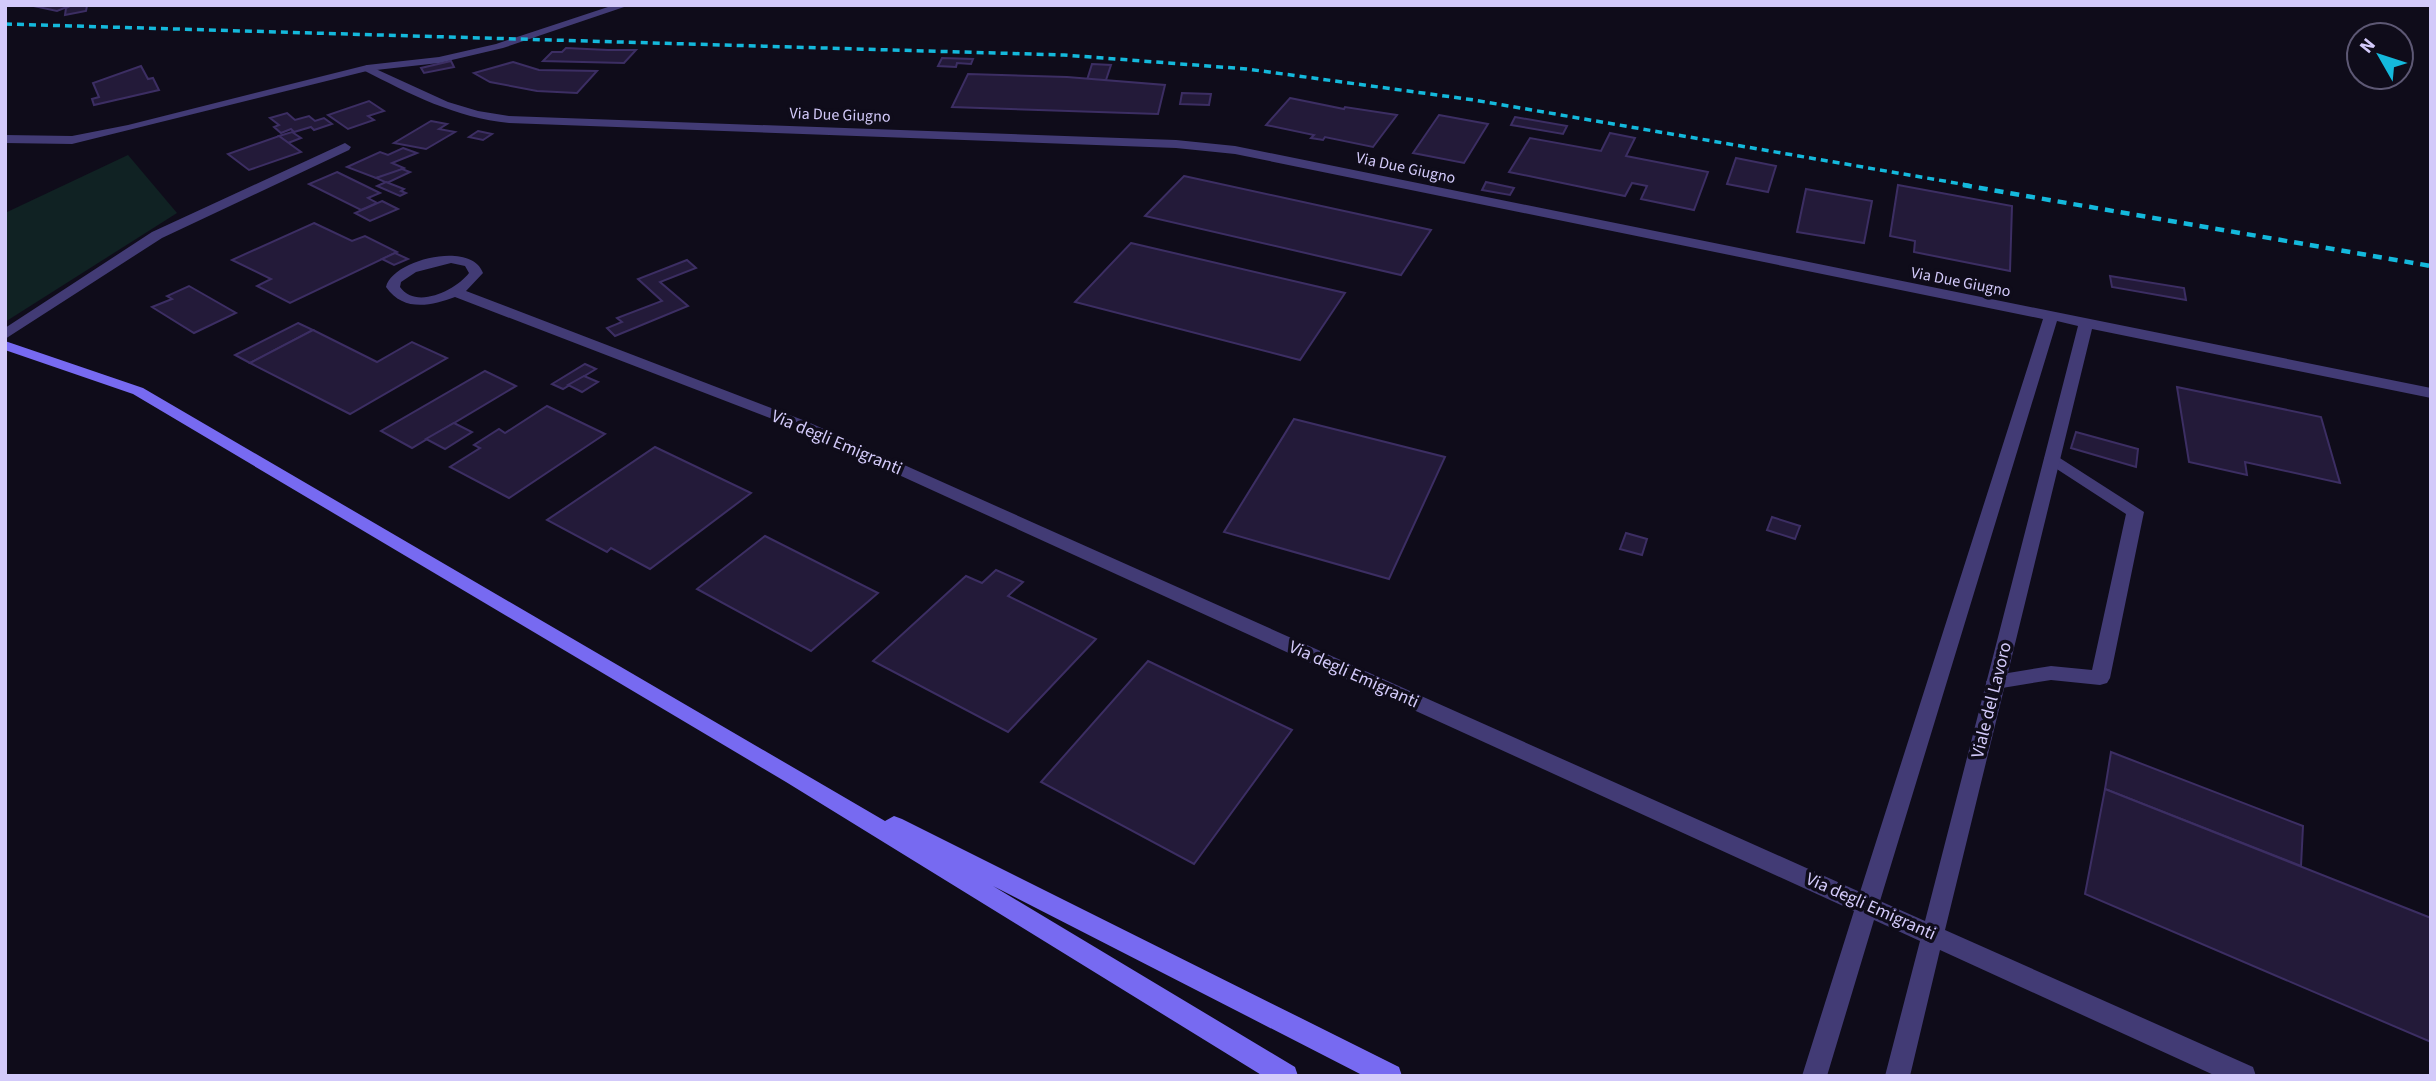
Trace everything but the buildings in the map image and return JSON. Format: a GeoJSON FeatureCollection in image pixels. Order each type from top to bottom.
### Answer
{"type":"FeatureCollection","features":[{"type":"Feature","properties":{"kind":"main road"},"geometry":{"type":"LineString","coordinates":[[5,345],[138,391],[793,776],[1286,1076]]}},
{"type":"Feature","properties":{"kind":"main road"},"geometry":{"type":"LineString","coordinates":[[793,776],[1035,894],[1390,1076]]}},
{"type":"Feature","properties":{"kind":"street"},"geometry":{"type":"LineString","coordinates":[[5,139],[72,140],[367,68],[439,60],[499,46],[625,5]]}},
{"type":"Feature","properties":{"kind":"street","name":"Via Due Giugno"},"geometry":{"type":"LineString","coordinates":[[367,68],[422,96],[456,109],[494,118],[554,123],[1177,144],[1235,150],[2431,393]]}},
{"type":"Feature","properties":{"kind":"street"},"geometry":{"type":"LineString","coordinates":[[5,335],[157,235],[345,147]]}},
{"type":"Feature","properties":{"kind":"street"},"geometry":{"type":"LineString","coordinates":[[451,259],[462,260],[475,267],[473,279],[456,292],[415,300],[396,294],[393,288],[395,281],[412,268],[451,259]]}},
{"type":"Feature","properties":{"kind":"street","name":"Via degli Emigranti"},"geometry":{"type":"LineString","coordinates":[[456,292],[802,425],[1933,933],[2244,1076]]}},
{"type":"Feature","properties":{"kind":"street"},"geometry":{"type":"LineString","coordinates":[[1814,1076],[2051,317]]}},
{"type":"Feature","properties":{"kind":"street","name":"Viale del Lavoro"},"geometry":{"type":"LineString","coordinates":[[1897,1076],[2086,324]]}},
{"type":"Feature","properties":{"kind":"street"},"geometry":{"type":"LineString","coordinates":[[1996,682],[2051,673],[2100,678],[2134,513],[2052,458]]}},
{"type":"Feature","properties":{"kind":"shaded area"},"geometry":{"type":"Polygon","coordinates":[[[128,155],[177,213],[5,322],[5,213],[128,155]]]}},
{"type":"Feature","properties":{"kind":"railway"},"geometry":{"type":"LineString","coordinates":[[5,24],[1064,55],[1247,69],[1474,100],[1973,186]]}},
{"type":"Feature","properties":{"kind":"railway"},"geometry":{"type":"LineString","coordinates":[[1963,185],[2431,266]]}}]}
